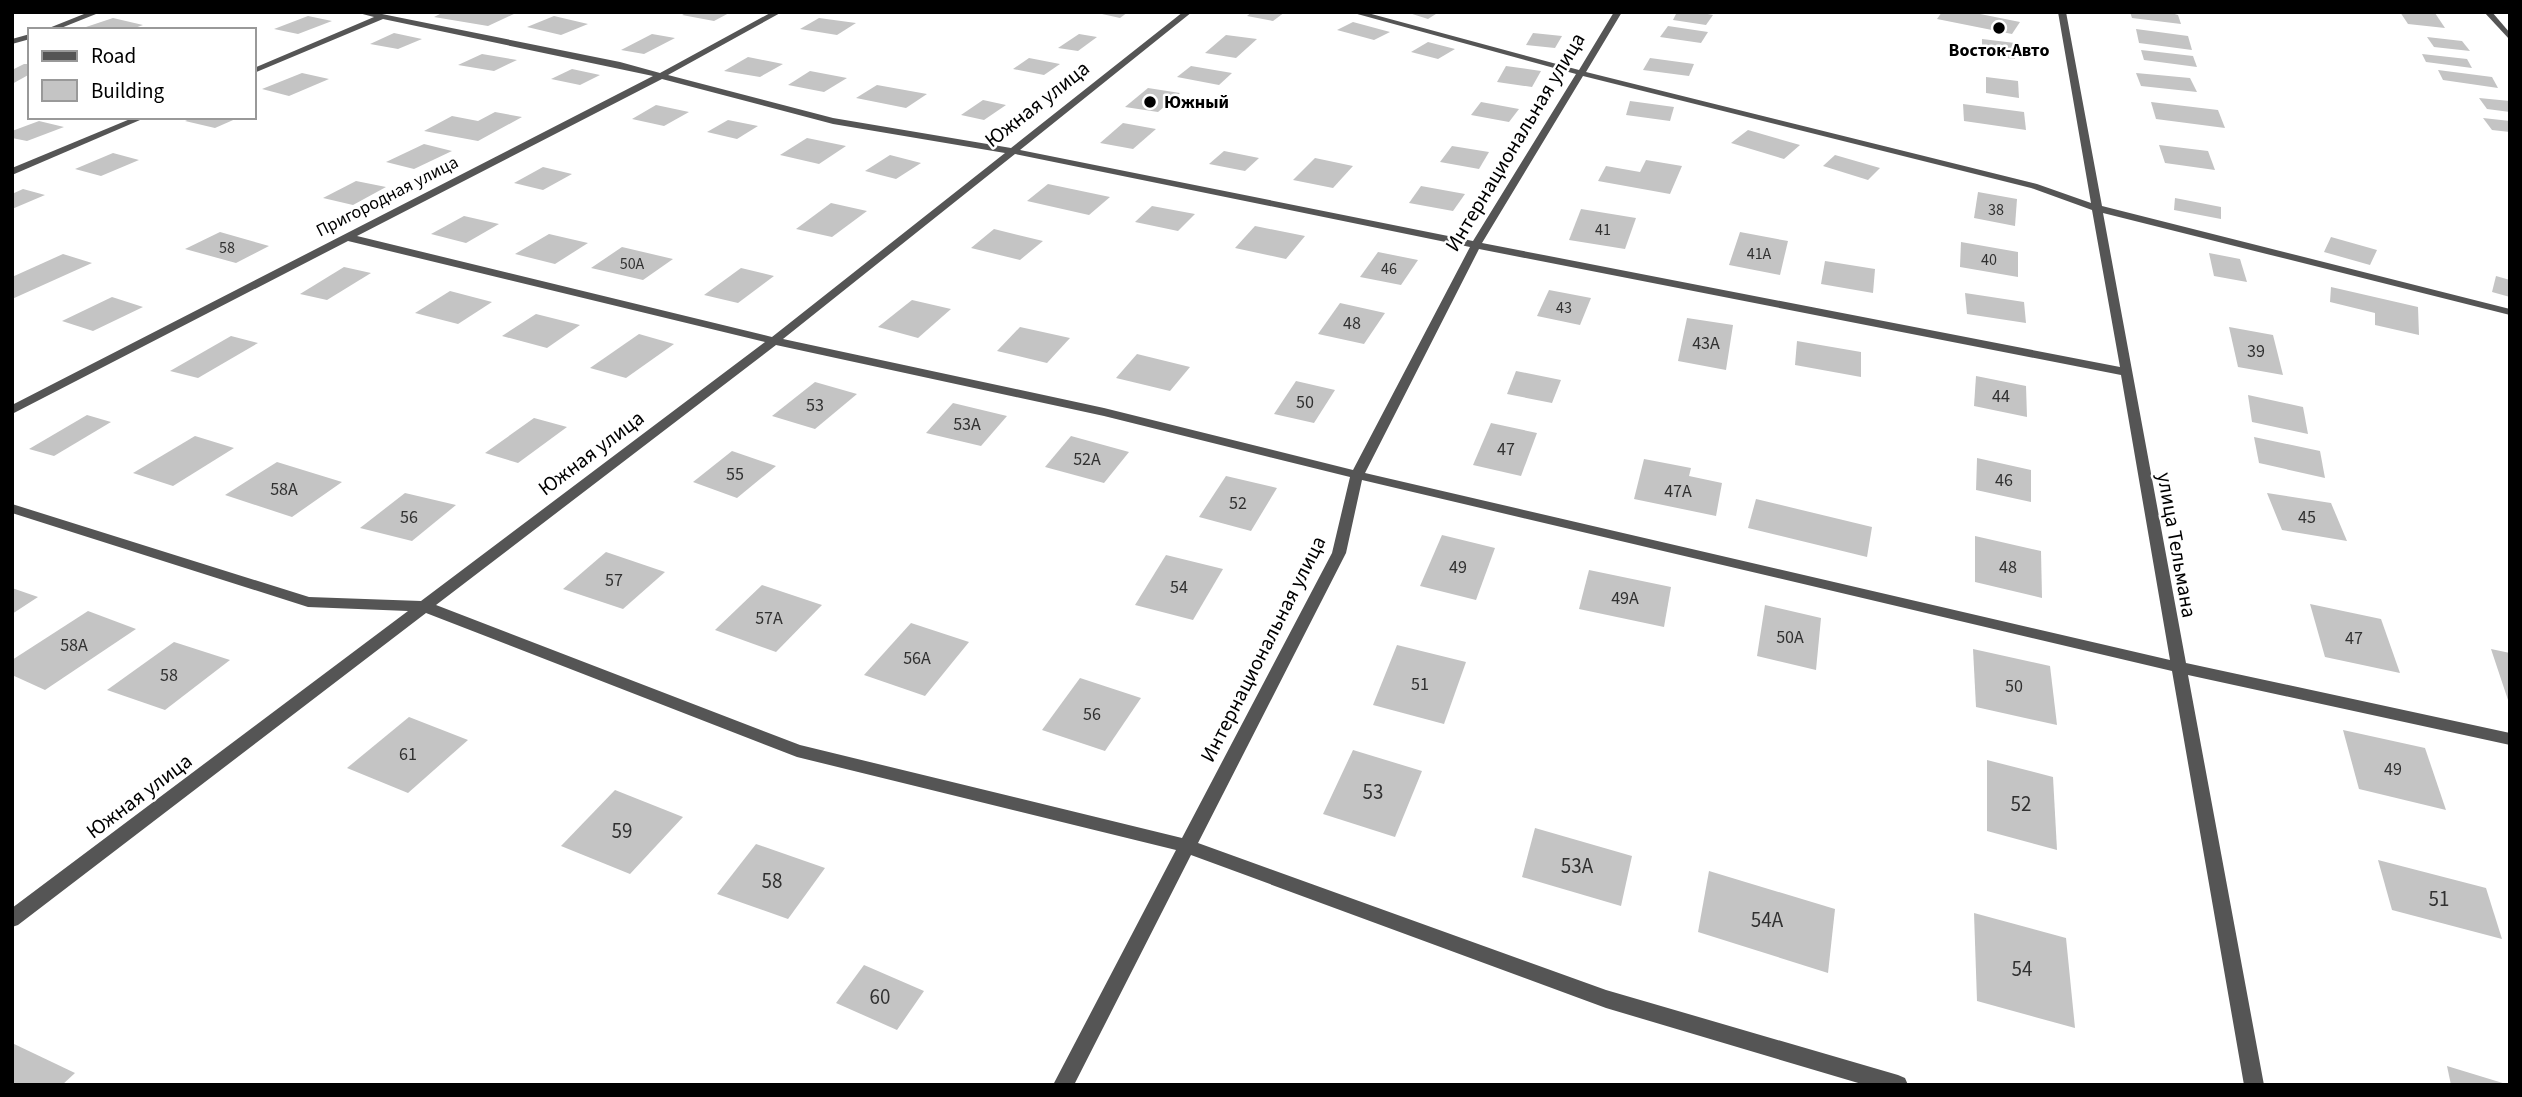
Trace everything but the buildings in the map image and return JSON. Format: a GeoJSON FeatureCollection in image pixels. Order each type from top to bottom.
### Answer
{"type":"FeatureCollection","features":[{"type":"Feature","properties":{"kind":"street"},"geometry":{"type":"LineString","coordinates":[[53,28],[97,12]]}},
{"type":"Feature","properties":{"kind":"street"},"geometry":{"type":"LineString","coordinates":[[359,12],[662,75],[833,121],[1012,151],[2126,372]]}},
{"type":"Feature","properties":{"kind":"street"},"geometry":{"type":"LineString","coordinates":[[256,70],[392,12]]}},
{"type":"Feature","properties":{"kind":"street","name":"Пригородная улица"},"geometry":{"type":"LineString","coordinates":[[12,410],[662,75],[778,12]]}},
{"type":"Feature","properties":{"kind":"street","name":"Южная улица"},"geometry":{"type":"LineString","coordinates":[[12,919],[774,341],[1188,12]]}},
{"type":"Feature","properties":{"kind":"street"},"geometry":{"type":"LineString","coordinates":[[1354,12],[1581,73],[2034,186],[2097,208],[2510,312]]}},
{"type":"Feature","properties":{"kind":"street","name":"Интернациональная улица"},"geometry":{"type":"LineString","coordinates":[[1063,1085],[1339,553],[1357,475],[1476,245],[1618,12]]}},
{"type":"Feature","properties":{"kind":"street","name":"улица Тельмана"},"geometry":{"type":"LineString","coordinates":[[2062,12],[2177,667],[2254,1085]]}},
{"type":"Feature","properties":{"kind":"street"},"geometry":{"type":"LineString","coordinates":[[2488,12],[2510,38]]}},
{"type":"Feature","properties":{"kind":"street"},"geometry":{"type":"LineString","coordinates":[[12,173],[138,119]]}},
{"type":"Feature","properties":{"kind":"street"},"geometry":{"type":"LineString","coordinates":[[346,237],[774,341],[1104,412],[1357,475],[2177,667],[2510,739]]}},
{"type":"Feature","properties":{"kind":"street"},"geometry":{"type":"LineString","coordinates":[[12,508],[307,602],[423,606],[797,751],[1187,846],[1606,999],[1898,1085]]}},
{"type":"Feature","properties":{"kind":"place","name":"Восток-Авто"},"geometry":{"type":"Point","coordinates":[1999,28]}},
{"type":"Feature","properties":{"kind":"place","name":"Южный"},"geometry":{"type":"Point","coordinates":[1150,102]}}]}
